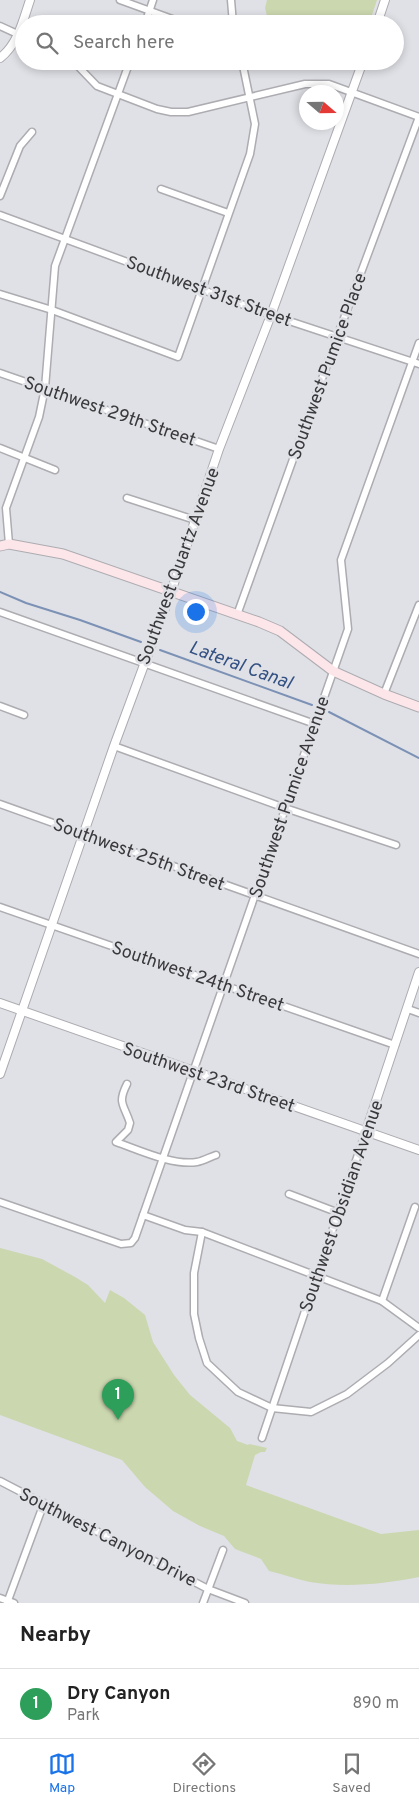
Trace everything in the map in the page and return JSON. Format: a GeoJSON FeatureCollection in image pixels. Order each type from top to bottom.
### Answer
{"type":"FeatureCollection","features":[{"type":"Feature","properties":{"kind":"main road"},"geometry":{"type":"LineString","coordinates":[[5,545],[63,554],[280,631],[333,671],[384,694],[419,707]]}},
{"type":"Feature","properties":{"kind":"street"},"geometry":{"type":"LineString","coordinates":[[26,15],[30,0]]}},
{"type":"Feature","properties":{"kind":"street"},"geometry":{"type":"LineString","coordinates":[[120,0],[163,15]]}},
{"type":"Feature","properties":{"kind":"street"},"geometry":{"type":"LineString","coordinates":[[148,15],[153,0]]}},
{"type":"Feature","properties":{"kind":"street"},"geometry":{"type":"LineString","coordinates":[[231,0],[232,15]]}},
{"type":"Feature","properties":{"kind":"street"},"geometry":{"type":"LineString","coordinates":[[379,15],[385,0]]}},
{"type":"Feature","properties":{"kind":"street"},"geometry":{"type":"LineString","coordinates":[[0,26],[15,33]]}},
{"type":"Feature","properties":{"kind":"street"},"geometry":{"type":"LineString","coordinates":[[0,58],[15,43]]}},
{"type":"Feature","properties":{"kind":"street"},"geometry":{"type":"LineString","coordinates":[[82,70],[97,86],[157,109],[171,112],[188,112],[305,84],[329,84],[419,117]]}},
{"type":"Feature","properties":{"kind":"street"},"geometry":{"type":"LineString","coordinates":[[5,545],[6,508],[39,417],[45,388],[55,266],[127,70]]}},
{"type":"Feature","properties":{"kind":"street"},"geometry":{"type":"LineString","coordinates":[[0,294],[52,310],[178,357],[250,154],[256,124],[244,70]]}},
{"type":"Feature","properties":{"kind":"street","name":"Southwest Quartz Avenue"},"geometry":{"type":"LineString","coordinates":[[0,1074],[220,449],[360,70]]}},
{"type":"Feature","properties":{"kind":"street","name":"Southwest Pumice Place"},"geometry":{"type":"LineString","coordinates":[[237,615],[337,336],[419,117]]}},
{"type":"Feature","properties":{"kind":"street"},"geometry":{"type":"LineString","coordinates":[[0,196],[20,146],[32,132]]}},
{"type":"Feature","properties":{"kind":"street"},"geometry":{"type":"LineString","coordinates":[[161,189],[228,213]]}},
{"type":"Feature","properties":{"kind":"street","name":"Southwest 31st Street"},"geometry":{"type":"LineString","coordinates":[[0,215],[271,315],[416,363]]}},
{"type":"Feature","properties":{"kind":"street","name":"Southwest Pumice Avenue"},"geometry":{"type":"LineString","coordinates":[[0,1202],[126,1244],[131,1243],[135,1238],[348,629],[341,560],[416,363],[419,343]]}},
{"type":"Feature","properties":{"kind":"street","name":"Southwest 29th Street"},"geometry":{"type":"LineString","coordinates":[[0,373],[220,449]]}},
{"type":"Feature","properties":{"kind":"street"},"geometry":{"type":"LineString","coordinates":[[0,448],[55,470]]}},
{"type":"Feature","properties":{"kind":"street"},"geometry":{"type":"LineString","coordinates":[[127,498],[195,520]]}},
{"type":"Feature","properties":{"kind":"street"},"geometry":{"type":"LineString","coordinates":[[384,694],[419,604]]}},
{"type":"Feature","properties":{"kind":"street"},"geometry":{"type":"LineString","coordinates":[[0,612],[315,724]]}},
{"type":"Feature","properties":{"kind":"street"},"geometry":{"type":"LineString","coordinates":[[0,706],[24,715]]}},
{"type":"Feature","properties":{"kind":"street"},"geometry":{"type":"LineString","coordinates":[[114,746],[285,808],[396,845]]}},
{"type":"Feature","properties":{"kind":"street","name":"Southwest 25th Street"},"geometry":{"type":"LineString","coordinates":[[0,804],[419,954]]}},
{"type":"Feature","properties":{"kind":"street","name":"Southwest 24th Street"},"geometry":{"type":"LineString","coordinates":[[0,907],[395,1045]]}},
{"type":"Feature","properties":{"kind":"street","name":"Southwest Obsidian Avenue"},"geometry":{"type":"LineString","coordinates":[[262,1438],[319,1277],[419,972]]}},
{"type":"Feature","properties":{"kind":"street","name":"Southwest 23rd Street"},"geometry":{"type":"LineString","coordinates":[[0,1003],[419,1150]]}},
{"type":"Feature","properties":{"kind":"street"},"geometry":{"type":"LineString","coordinates":[[408,1010],[419,1013]]}},
{"type":"Feature","properties":{"kind":"street"},"geometry":{"type":"LineString","coordinates":[[127,1084],[121,1096],[122,1105],[130,1123],[128,1130],[116,1142],[163,1158],[182,1162],[198,1162],[216,1155]]}},
{"type":"Feature","properties":{"kind":"street"},"geometry":{"type":"LineString","coordinates":[[289,1194],[339,1213]]}},
{"type":"Feature","properties":{"kind":"street"},"geometry":{"type":"LineString","coordinates":[[382,1301],[415,1207]]}},
{"type":"Feature","properties":{"kind":"street"},"geometry":{"type":"LineString","coordinates":[[144,1215],[185,1230],[202,1232],[382,1301],[419,1328]]}},
{"type":"Feature","properties":{"kind":"street"},"geometry":{"type":"LineString","coordinates":[[202,1232],[194,1273],[194,1314],[198,1338],[207,1364],[238,1392],[272,1408],[311,1412],[347,1394],[388,1363],[419,1335]]}},
{"type":"Feature","properties":{"kind":"street","name":"Southwest Canyon Drive"},"geometry":{"type":"LineString","coordinates":[[0,1482],[208,1589],[245,1603]]}},
{"type":"Feature","properties":{"kind":"street"},"geometry":{"type":"LineString","coordinates":[[0,1598],[10,1602],[44,1503]]}},
{"type":"Feature","properties":{"kind":"street"},"geometry":{"type":"LineString","coordinates":[[203,1603],[223,1550]]}},
{"type":"Feature","properties":{"kind":"green space"},"geometry":{"type":"Polygon","coordinates":[[[267,0],[377,0],[372,15],[267,15],[265,8],[267,0]]]}},
{"type":"Feature","properties":{"kind":"green space"},"geometry":{"type":"Polygon","coordinates":[[[0,1248],[42,1259],[88,1285],[105,1303],[110,1290],[124,1298],[145,1315],[153,1342],[174,1375],[190,1395],[230,1428],[237,1441],[267,1448],[265,1452],[255,1455],[246,1485],[381,1534],[419,1530],[419,1577],[392,1582],[337,1585],[310,1582],[269,1571],[261,1559],[235,1549],[224,1536],[200,1526],[173,1511],[145,1487],[122,1460],[0,1415],[0,1248]]]}},
{"type":"Feature","properties":{"kind":"waterway","name":"Lateral Canal"},"geometry":{"type":"LineString","coordinates":[[0,592],[26,603],[141,642]]}},
{"type":"Feature","properties":{"kind":"waterway","name":"Lateral Canal"},"geometry":{"type":"LineString","coordinates":[[160,650],[312,705]]}},
{"type":"Feature","properties":{"kind":"waterway","name":"Lateral Canal"},"geometry":{"type":"LineString","coordinates":[[329,712],[419,758]]}},
{"type":"Feature","properties":{"kind":"place","name":"Dry Canyon"},"geometry":{"type":"Point","coordinates":[118,1420]}}]}
